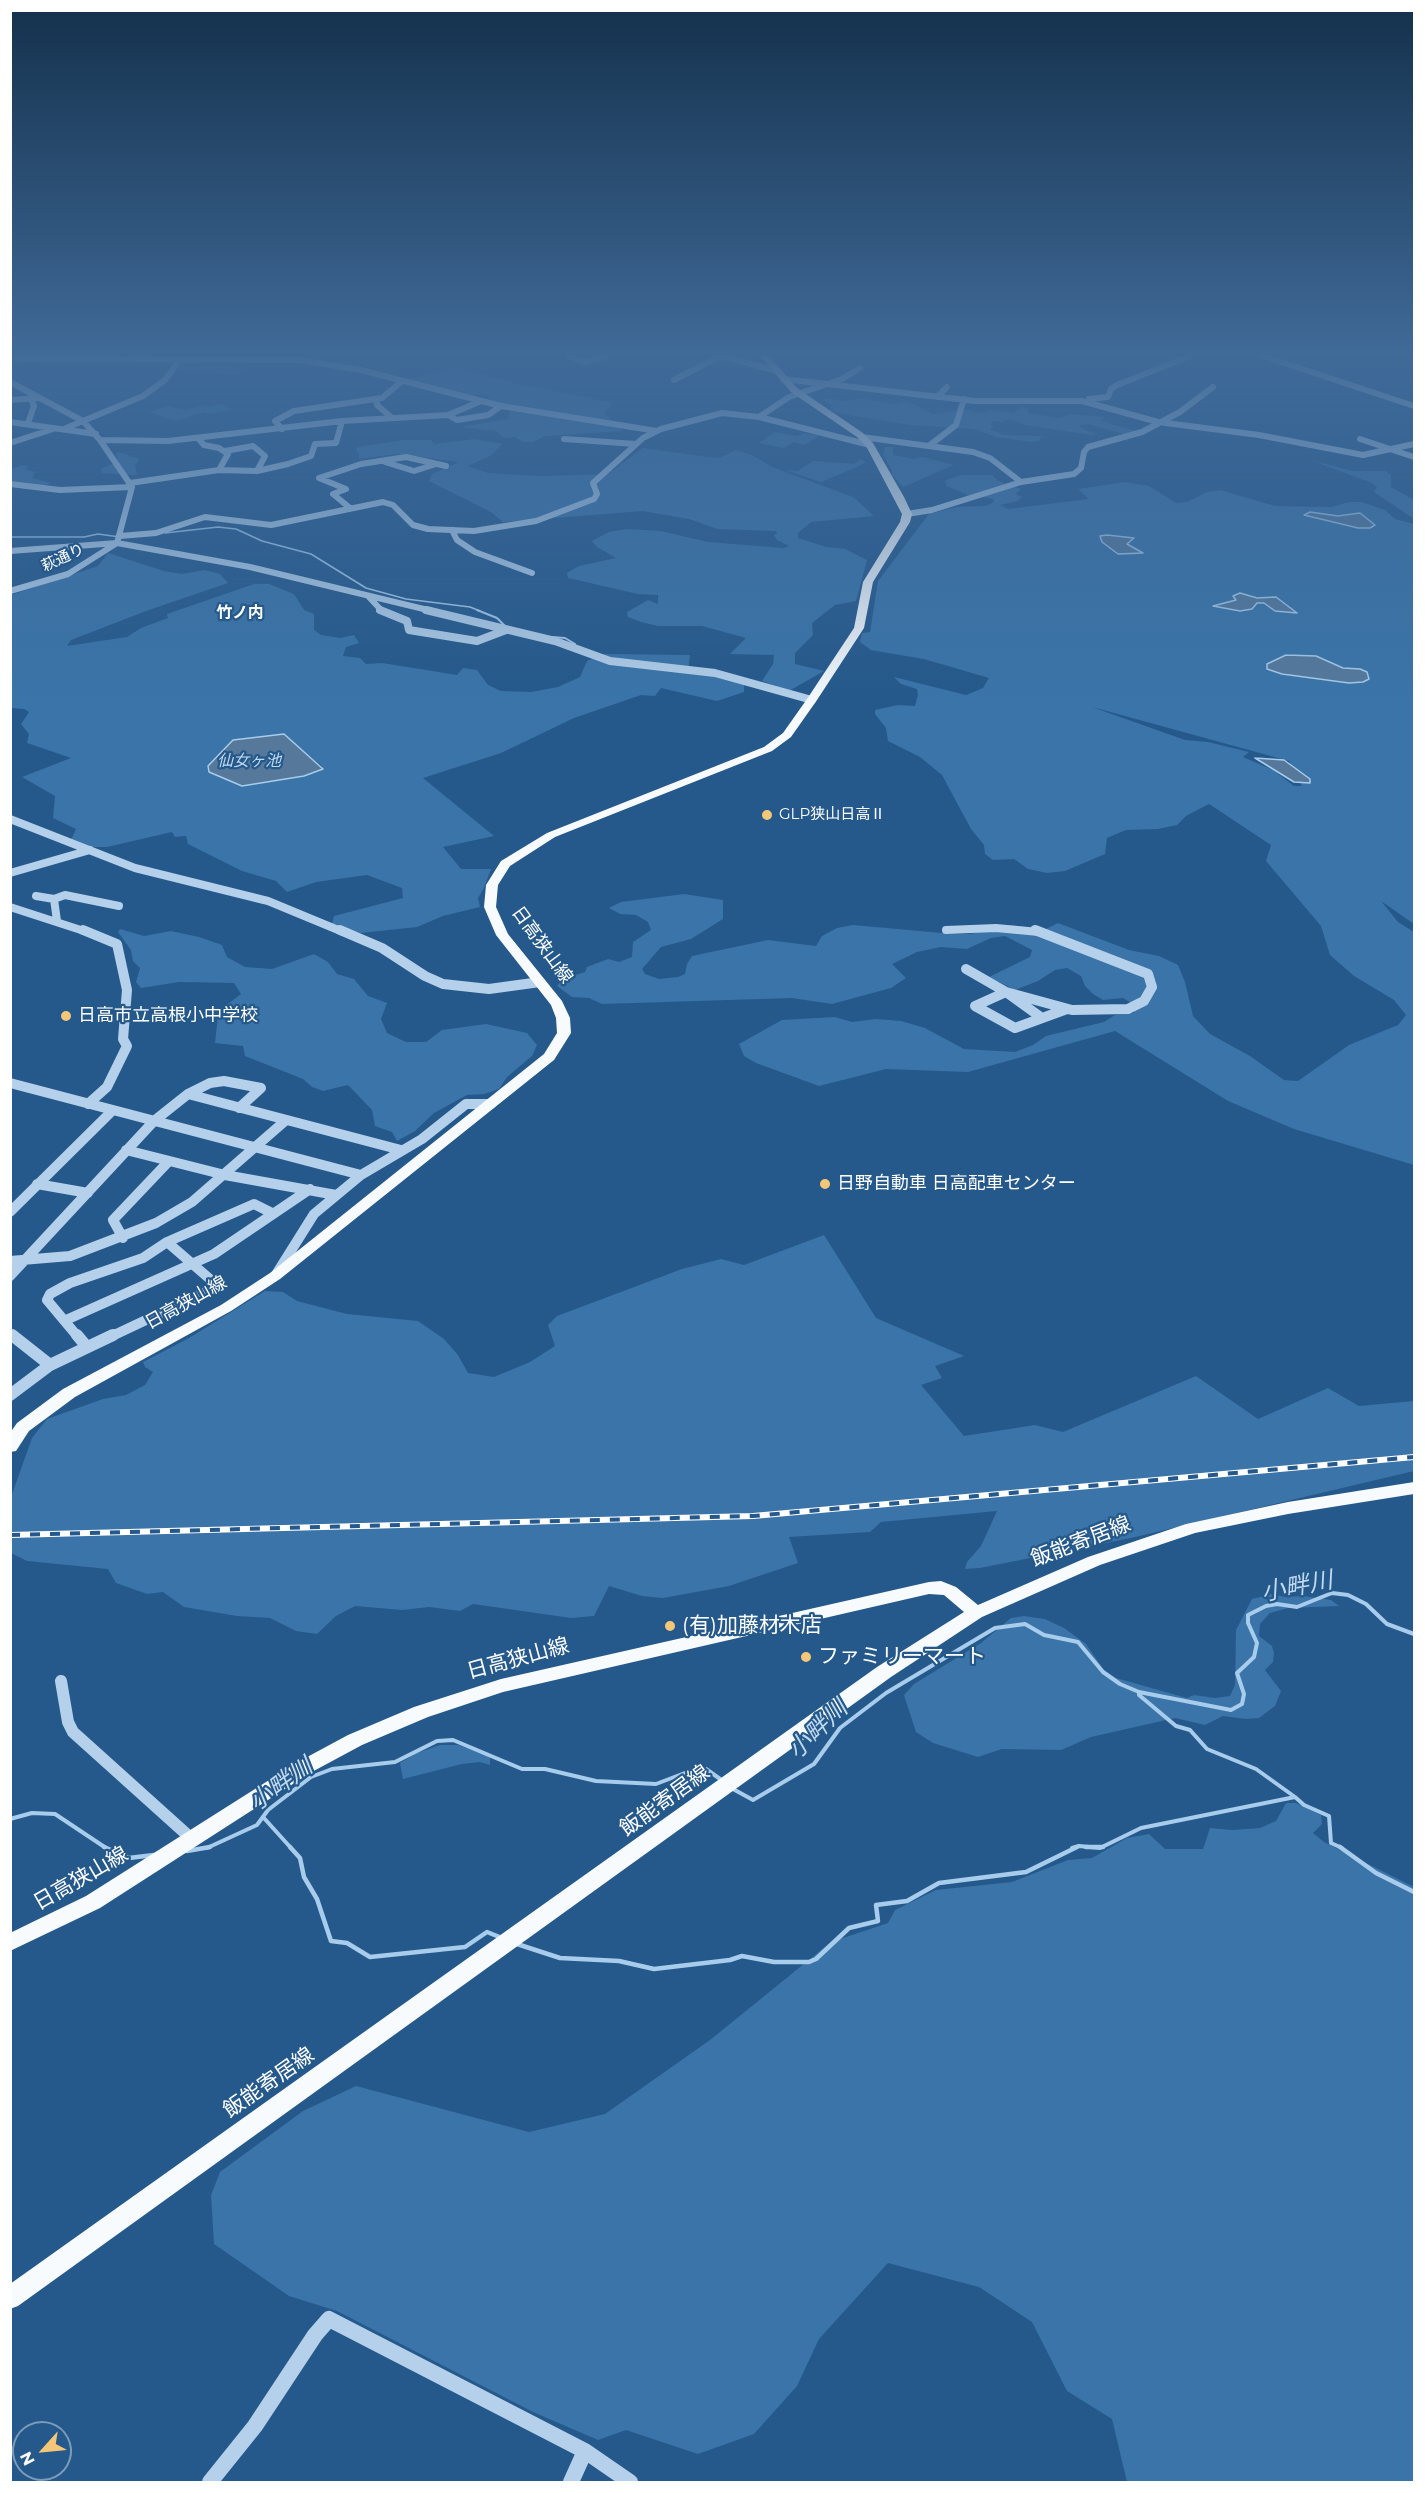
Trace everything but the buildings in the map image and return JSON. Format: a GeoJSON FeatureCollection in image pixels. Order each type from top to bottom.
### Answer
{"type":"FeatureCollection","features":[{"type":"Feature","properties":{"kind":"main road"},"geometry":{"type":"LineString","coordinates":[[885,472],[900,497],[907,514]]}},
{"type":"Feature","properties":{"kind":"main road","name":"日高狭山線"},"geometry":{"type":"LineString","coordinates":[[10,1447],[23,1427],[69,1393],[226,1308],[275,1276],[549,1057],[564,1033],[563,1018],[557,1004],[502,934],[490,907],[492,885],[505,864],[551,835],[768,749],[787,735],[856,633],[868,582],[905,522],[907,514]]}},
{"type":"Feature","properties":{"kind":"main road","name":"飯能寄居線"},"geometry":{"type":"LineString","coordinates":[[10,2298],[884,1672],[976,1613],[1094,1561],[1192,1528],[1288,1508],[1414,1488]]}},
{"type":"Feature","properties":{"kind":"main road","name":"日高狭山線"},"geometry":{"type":"LineString","coordinates":[[10,1943],[93,1902],[303,1768],[355,1740],[422,1712],[501,1686],[929,1588],[941,1587],[976,1613]]}},
{"type":"Feature","properties":{"kind":"street"},"geometry":{"type":"LineString","coordinates":[[119,539],[131,485],[122,472]]}},
{"type":"Feature","properties":{"kind":"street"},"geometry":{"type":"LineString","coordinates":[[10,484],[60,490],[131,485],[205,472]]}},
{"type":"Feature","properties":{"kind":"street"},"geometry":{"type":"LineString","coordinates":[[336,472],[319,478],[346,489],[333,494],[350,508]]}},
{"type":"Feature","properties":{"kind":"street"},"geometry":{"type":"LineString","coordinates":[[10,551],[156,533],[205,517],[272,525],[300,517],[386,502],[412,525],[452,531],[478,530],[536,521],[584,505],[597,494],[593,483],[605,472]]}},
{"type":"Feature","properties":{"kind":"street"},"geometry":{"type":"LineString","coordinates":[[1007,472],[1021,482]]}},
{"type":"Feature","properties":{"kind":"street"},"geometry":{"type":"LineString","coordinates":[[907,514],[932,510],[1021,482],[1072,472]]}},
{"type":"Feature","properties":{"kind":"street"},"geometry":{"type":"LineString","coordinates":[[452,531],[457,540],[475,552],[499,559],[513,568],[532,573]]}},
{"type":"Feature","properties":{"kind":"street"},"geometry":{"type":"LineString","coordinates":[[119,539],[256,568],[555,641],[610,661],[715,673],[812,700]]}},
{"type":"Feature","properties":{"kind":"street","name":"萩通り"},"geometry":{"type":"LineString","coordinates":[[10,591],[68,574],[119,539]]}},
{"type":"Feature","properties":{"kind":"street"},"geometry":{"type":"LineString","coordinates":[[368,596],[381,611],[407,621],[409,630],[480,642],[506,630]]}},
{"type":"Feature","properties":{"kind":"street"},"geometry":{"type":"LineString","coordinates":[[10,819],[172,879],[268,901],[382,948],[425,976],[443,984],[489,989],[540,982]]}},
{"type":"Feature","properties":{"kind":"street"},"geometry":{"type":"LineString","coordinates":[[10,882],[14,877],[10,874],[90,850]]}},
{"type":"Feature","properties":{"kind":"street"},"geometry":{"type":"LineString","coordinates":[[36,896],[54,899],[65,895],[119,906]]}},
{"type":"Feature","properties":{"kind":"street"},"geometry":{"type":"LineString","coordinates":[[54,899],[57,921]]}},
{"type":"Feature","properties":{"kind":"street"},"geometry":{"type":"LineString","coordinates":[[10,907],[57,921],[109,939],[117,944],[124,962],[128,990],[123,1039],[127,1046],[107,1087],[88,1104]]}},
{"type":"Feature","properties":{"kind":"street"},"geometry":{"type":"LineString","coordinates":[[946,930],[996,928],[1034,930],[1148,974],[1151,980],[1149,996],[1138,1005],[1128,1009],[1067,1009],[1038,999],[1006,992],[975,1006],[1015,1028],[1067,1009]]}},
{"type":"Feature","properties":{"kind":"street"},"geometry":{"type":"LineString","coordinates":[[966,969],[1006,992],[1042,1018]]}},
{"type":"Feature","properties":{"kind":"street"},"geometry":{"type":"LineString","coordinates":[[1023,1005],[1038,999]]}},
{"type":"Feature","properties":{"kind":"street"},"geometry":{"type":"LineString","coordinates":[[10,1276],[154,1121],[188,1094],[210,1083],[224,1081],[261,1088],[239,1108]]}},
{"type":"Feature","properties":{"kind":"street"},"geometry":{"type":"LineString","coordinates":[[10,1083],[361,1175]]}},
{"type":"Feature","properties":{"kind":"street"},"geometry":{"type":"LineString","coordinates":[[188,1094],[401,1150]]}},
{"type":"Feature","properties":{"kind":"street"},"geometry":{"type":"LineString","coordinates":[[275,1276],[314,1214],[361,1175],[422,1139],[466,1104],[491,1104]]}},
{"type":"Feature","properties":{"kind":"street"},"geometry":{"type":"LineString","coordinates":[[10,1212],[113,1110]]}},
{"type":"Feature","properties":{"kind":"street"},"geometry":{"type":"LineString","coordinates":[[10,1261],[70,1256],[123,1238],[156,1222],[192,1202],[285,1121]]}},
{"type":"Feature","properties":{"kind":"street"},"geometry":{"type":"LineString","coordinates":[[126,1150],[225,1175],[336,1195]]}},
{"type":"Feature","properties":{"kind":"street"},"geometry":{"type":"LineString","coordinates":[[123,1238],[113,1220],[169,1161]]}},
{"type":"Feature","properties":{"kind":"street"},"geometry":{"type":"LineString","coordinates":[[37,1184],[88,1193]]}},
{"type":"Feature","properties":{"kind":"street"},"geometry":{"type":"LineString","coordinates":[[66,1320],[214,1254],[310,1189]]}},
{"type":"Feature","properties":{"kind":"street"},"geometry":{"type":"LineString","coordinates":[[87,1347],[47,1300],[50,1294],[70,1283],[143,1258],[167,1242],[254,1204],[272,1213]]}},
{"type":"Feature","properties":{"kind":"street"},"geometry":{"type":"LineString","coordinates":[[10,1395],[50,1365],[218,1286],[167,1242]]}},
{"type":"Feature","properties":{"kind":"street"},"geometry":{"type":"LineString","coordinates":[[10,1334],[50,1365]]}},
{"type":"Feature","properties":{"kind":"street"},"geometry":{"type":"LineString","coordinates":[[61,1681],[68,1722],[72,1732],[188,1843]]}},
{"type":"Feature","properties":{"kind":"street"},"geometry":{"type":"LineString","coordinates":[[210,2482],[255,2426],[315,2336],[329,2319],[585,2451],[630,2482]]}},
{"type":"Feature","properties":{"kind":"street"},"geometry":{"type":"LineString","coordinates":[[571,2482],[585,2451]]}},
{"type":"Feature","properties":{"kind":"shaded area"},"geometry":{"type":"Polygon","coordinates":[[[10,472],[35,472],[32,478],[51,483],[42,487],[11,482],[10,472]]]}},
{"type":"Feature","properties":{"kind":"shaded area"},"geometry":{"type":"Polygon","coordinates":[[[136,472],[137,475],[101,473],[136,472]]]}},
{"type":"Feature","properties":{"kind":"shaded area"},"geometry":{"type":"Polygon","coordinates":[[[486,472],[540,476],[610,472],[786,472],[853,497],[874,516],[811,522],[798,533],[798,538],[826,547],[845,549],[867,560],[856,601],[835,605],[812,623],[813,635],[795,653],[795,664],[824,671],[789,691],[762,681],[773,664],[774,655],[730,654],[746,638],[702,626],[658,626],[641,622],[628,617],[627,612],[648,600],[658,604],[658,595],[638,594],[568,578],[567,573],[579,566],[616,558],[597,547],[592,541],[609,532],[627,529],[660,531],[708,542],[783,548],[789,546],[777,540],[774,535],[778,533],[775,531],[718,529],[689,519],[643,511],[503,522],[491,512],[429,481],[432,474],[486,472]]]}},
{"type":"Feature","properties":{"kind":"shaded area"},"geometry":{"type":"Polygon","coordinates":[[[792,472],[844,472],[821,482],[792,472]]]}},
{"type":"Feature","properties":{"kind":"shaded area"},"geometry":{"type":"Polygon","coordinates":[[[892,472],[937,472],[903,487],[892,472]]]}},
{"type":"Feature","properties":{"kind":"shaded area"},"geometry":{"type":"Polygon","coordinates":[[[1343,472],[1388,472],[1391,475],[1391,487],[1414,500],[1414,519],[1374,492],[1377,487],[1343,472]]]}},
{"type":"Feature","properties":{"kind":"shaded area"},"geometry":{"type":"Polygon","coordinates":[[[961,475],[992,475],[998,481],[1021,489],[1016,494],[1022,497],[1018,501],[1000,505],[1008,509],[1089,499],[1078,489],[1125,482],[1149,486],[1176,503],[1187,502],[1207,492],[1220,490],[1275,506],[1331,507],[1349,502],[1362,502],[1385,510],[1395,519],[1414,524],[1414,924],[1381,901],[1398,922],[1414,932],[1414,1165],[1294,1129],[1228,1101],[1115,1031],[968,1072],[886,1069],[819,1086],[756,1063],[744,1056],[739,1044],[782,1020],[835,1017],[852,1022],[876,1019],[901,1021],[925,1028],[964,1049],[1015,1052],[1033,1045],[1046,1036],[1104,1022],[1115,1015],[1134,1013],[1131,1003],[1123,998],[1103,1000],[1093,994],[1085,986],[1081,976],[1067,968],[1055,970],[1038,981],[1015,990],[989,977],[1030,957],[1032,950],[1005,936],[991,938],[967,949],[941,947],[917,952],[892,964],[906,978],[891,988],[832,1004],[792,998],[602,1004],[589,998],[572,997],[557,986],[563,979],[585,972],[587,967],[608,959],[619,962],[632,957],[633,942],[651,930],[648,922],[636,915],[620,914],[609,908],[621,902],[684,894],[723,900],[723,919],[691,939],[661,947],[642,969],[645,974],[659,979],[678,977],[685,974],[692,956],[768,940],[816,946],[822,936],[837,928],[853,925],[970,934],[1011,925],[1044,930],[1058,923],[1129,950],[1159,956],[1178,965],[1185,982],[1193,1016],[1210,1034],[1250,1056],[1284,1080],[1298,1081],[1349,1045],[1398,1025],[1406,1015],[1394,1000],[1354,976],[1330,955],[1321,926],[1266,861],[1271,845],[1209,804],[1186,816],[1177,825],[1158,829],[1126,830],[1107,838],[1105,854],[1065,871],[1047,873],[1028,869],[1014,859],[993,860],[985,854],[984,845],[971,829],[942,775],[920,757],[888,741],[886,728],[875,714],[875,710],[898,705],[915,706],[917,689],[901,684],[894,677],[966,695],[983,688],[989,678],[924,659],[871,650],[860,642],[862,633],[870,632],[878,581],[929,514],[957,507],[986,506],[994,502],[993,499],[968,495],[946,486],[947,483],[944,481],[961,475]],[[1092,707],[1185,740],[1208,742],[1249,752],[1243,757],[1273,770],[1294,786],[1302,786],[1289,761],[1092,707]]]}},
{"type":"Feature","properties":{"kind":"shaded area"},"geometry":{"type":"Polygon","coordinates":[[[108,553],[164,571],[182,574],[205,570],[220,574],[228,583],[71,640],[67,646],[127,637],[141,628],[168,618],[167,614],[254,584],[269,584],[294,594],[304,610],[314,614],[314,630],[321,635],[340,638],[354,635],[359,643],[346,647],[343,656],[360,658],[366,664],[382,663],[457,675],[463,668],[477,670],[488,685],[501,691],[531,692],[558,687],[580,677],[587,661],[604,654],[690,655],[688,672],[711,674],[744,683],[744,692],[717,701],[661,688],[655,696],[641,695],[574,718],[501,753],[423,778],[494,836],[443,847],[461,869],[491,869],[478,898],[480,907],[443,916],[417,927],[361,933],[332,924],[334,916],[403,898],[402,888],[367,875],[316,882],[287,892],[276,881],[242,871],[188,844],[186,836],[175,837],[172,832],[107,847],[91,847],[71,840],[76,829],[53,818],[55,796],[22,777],[71,758],[27,743],[29,734],[21,724],[29,712],[24,709],[11,708],[11,595],[98,566],[108,553]],[[233,740],[209,766],[243,786],[304,776],[320,771],[322,766],[291,742],[233,740]]]}},
{"type":"Feature","properties":{"kind":"shaded area"},"geometry":{"type":"Polygon","coordinates":[[[120,929],[144,936],[171,931],[199,937],[222,945],[227,957],[245,967],[272,969],[314,954],[328,962],[337,974],[354,979],[368,996],[387,1003],[381,1019],[387,1033],[406,1042],[426,1042],[442,1030],[486,1024],[527,1033],[537,1045],[532,1056],[507,1077],[499,1089],[484,1094],[467,1095],[434,1113],[415,1131],[397,1141],[392,1132],[375,1126],[372,1110],[348,1085],[323,1091],[312,1087],[303,1079],[245,1056],[243,1046],[215,1043],[218,1016],[241,994],[234,983],[179,982],[141,988],[136,982],[140,968],[133,961],[131,950],[118,932],[120,929]]]}},
{"type":"Feature","properties":{"kind":"shaded area"},"geometry":{"type":"Polygon","coordinates":[[[824,1235],[876,1318],[964,1356],[935,1366],[942,1378],[921,1385],[964,1436],[1035,1425],[1063,1432],[1196,1376],[1258,1419],[1328,1388],[1359,1406],[1414,1401],[1414,1471],[1131,1538],[980,1568],[965,1569],[967,1562],[981,1546],[997,1511],[881,1522],[870,1532],[789,1537],[798,1563],[729,1586],[663,1598],[642,1596],[609,1586],[594,1616],[571,1618],[473,1604],[460,1611],[429,1607],[402,1610],[355,1606],[336,1616],[317,1634],[296,1631],[270,1618],[237,1616],[184,1607],[163,1592],[147,1594],[116,1583],[108,1569],[27,1561],[11,1553],[11,1497],[32,1438],[47,1419],[103,1399],[126,1395],[145,1385],[153,1372],[145,1367],[143,1362],[189,1338],[265,1291],[283,1292],[297,1301],[347,1314],[418,1321],[444,1339],[458,1355],[468,1373],[494,1377],[530,1362],[555,1346],[548,1325],[557,1316],[682,1269],[721,1259],[744,1265],[824,1235]]]}},
{"type":"Feature","properties":{"kind":"shaded area"},"geometry":{"type":"Polygon","coordinates":[[[1272,1594],[1331,1600],[1339,1606],[1288,1608],[1270,1613],[1260,1624],[1259,1636],[1272,1646],[1274,1653],[1273,1662],[1265,1670],[1281,1691],[1275,1706],[1259,1718],[1223,1716],[1205,1725],[1175,1718],[1091,1737],[1061,1750],[1002,1749],[978,1757],[933,1743],[916,1732],[904,1695],[914,1684],[981,1643],[1011,1618],[1024,1616],[1045,1619],[1064,1628],[1086,1644],[1104,1670],[1116,1678],[1187,1698],[1194,1695],[1215,1698],[1230,1696],[1235,1685],[1236,1630],[1252,1599],[1272,1594]]]}},
{"type":"Feature","properties":{"kind":"shaded area"},"geometry":{"type":"Polygon","coordinates":[[[440,1745],[458,1745],[479,1752],[490,1757],[490,1765],[480,1762],[462,1764],[403,1779],[400,1763],[417,1753],[440,1745]]]}},
{"type":"Feature","properties":{"kind":"shaded area"},"geometry":{"type":"Polygon","coordinates":[[[1286,1803],[1296,1803],[1321,1815],[1322,1824],[1313,1833],[1324,1842],[1414,1887],[1414,2482],[1127,2482],[1112,2419],[1067,2391],[1032,2322],[979,2287],[888,2263],[819,2339],[797,2386],[754,2434],[698,2454],[626,2430],[598,2440],[533,2412],[337,2311],[289,2296],[214,2244],[211,2195],[220,2172],[303,2111],[356,2086],[529,2132],[605,2114],[710,2040],[831,1942],[888,1923],[895,1910],[936,1890],[1012,1882],[1068,1860],[1092,1858],[1127,1838],[1149,1834],[1165,1849],[1203,1849],[1210,1828],[1232,1830],[1260,1828],[1276,1821],[1286,1803]]]}},
{"type":"Feature","properties":{"kind":"water"},"geometry":{"type":"Polygon","coordinates":[[[1310,512],[1338,516],[1360,513],[1375,525],[1370,528],[1358,528],[1304,515],[1310,512]]]}},
{"type":"Feature","properties":{"kind":"water"},"geometry":{"type":"Polygon","coordinates":[[[1100,536],[1134,538],[1127,544],[1143,553],[1118,554],[1102,542],[1100,536]]]}},
{"type":"Feature","properties":{"kind":"water"},"geometry":{"type":"Polygon","coordinates":[[[1240,593],[1257,598],[1276,597],[1297,613],[1275,611],[1264,603],[1257,603],[1252,609],[1240,611],[1213,606],[1236,600],[1233,596],[1240,593]]]}},
{"type":"Feature","properties":{"kind":"water"},"geometry":{"type":"Polygon","coordinates":[[[1286,655],[1316,656],[1343,668],[1360,669],[1367,672],[1369,679],[1349,683],[1282,674],[1267,669],[1267,664],[1286,655]]]}},
{"type":"Feature","properties":{"kind":"water","name":"仙女ヶ池"},"geometry":{"type":"Polygon","coordinates":[[[284,734],[323,769],[304,776],[242,786],[209,772],[208,766],[233,740],[284,734]]]}},
{"type":"Feature","properties":{"kind":"water"},"geometry":{"type":"Polygon","coordinates":[[[1255,758],[1284,760],[1310,779],[1310,783],[1294,782],[1255,758]]]}},
{"type":"Feature","properties":{"kind":"waterway"},"geometry":{"type":"LineString","coordinates":[[165,533],[218,527],[236,529],[262,541],[311,554],[366,588],[406,599],[470,607],[480,611]]}},
{"type":"Feature","properties":{"kind":"waterway"},"geometry":{"type":"LineString","coordinates":[[10,537],[84,537],[98,534],[120,537]]}},
{"type":"Feature","properties":{"kind":"waterway"},"geometry":{"type":"LineString","coordinates":[[477,610],[497,618],[505,626]]}},
{"type":"Feature","properties":{"kind":"waterway"},"geometry":{"type":"LineString","coordinates":[[552,637],[565,638],[575,644]]}},
{"type":"Feature","properties":{"kind":"waterway","name":"小畔川"},"geometry":{"type":"LineString","coordinates":[[1139,1692],[1231,1710],[1242,1704],[1244,1694],[1237,1673],[1254,1657],[1257,1643],[1248,1623],[1248,1615],[1266,1606],[1277,1604],[1297,1607],[1332,1593],[1348,1595],[1366,1604],[1387,1624],[1414,1634]]}},
{"type":"Feature","properties":{"kind":"waterway","name":"小畔川"},"geometry":{"type":"LineString","coordinates":[[733,1789],[753,1800],[814,1764],[840,1728],[886,1693],[995,1628],[1025,1624],[1044,1635],[1078,1642],[1103,1672],[1120,1684],[1139,1692]]}},
{"type":"Feature","properties":{"kind":"waterway"},"geometry":{"type":"LineString","coordinates":[[1139,1692],[1139,1695],[1176,1726],[1190,1730],[1207,1749],[1256,1769],[1295,1797]]}},
{"type":"Feature","properties":{"kind":"waterway","name":"小畔川"},"geometry":{"type":"LineString","coordinates":[[209,1847],[257,1825],[268,1810],[311,1777],[332,1769],[395,1762],[437,1741],[453,1740],[522,1769],[545,1769],[596,1781],[656,1784],[698,1768],[706,1769],[723,1781]]}},
{"type":"Feature","properties":{"kind":"waterway"},"geometry":{"type":"LineString","coordinates":[[1102,1847],[1141,1828],[1295,1797]]}},
{"type":"Feature","properties":{"kind":"waterway"},"geometry":{"type":"LineString","coordinates":[[1295,1797],[1304,1805],[1329,1816],[1331,1843],[1340,1847]]}},
{"type":"Feature","properties":{"kind":"waterway","name":"小畔川"},"geometry":{"type":"LineString","coordinates":[[10,1819],[32,1813],[55,1814],[105,1848]]}},
{"type":"Feature","properties":{"kind":"waterway"},"geometry":{"type":"LineString","coordinates":[[263,1817],[291,1848]]}},
{"type":"Feature","properties":{"kind":"waterway","name":"小畔川"},"geometry":{"type":"LineString","coordinates":[[187,1851],[209,1847]]}},
{"type":"Feature","properties":{"kind":"waterway"},"geometry":{"type":"LineString","coordinates":[[290,1847],[300,1858],[304,1877],[317,1899],[331,1941],[347,1943],[370,1957],[465,1947],[487,1932],[502,1938]]}},
{"type":"Feature","properties":{"kind":"waterway"},"geometry":{"type":"LineString","coordinates":[[517,1944],[560,1958],[619,1961],[654,1969],[730,1960],[742,1956],[774,1962],[809,1962],[816,1959],[849,1928],[878,1921],[876,1905],[907,1901],[939,1883],[1026,1872],[1077,1847]]}},
{"type":"Feature","properties":{"kind":"waterway"},"geometry":{"type":"LineString","coordinates":[[1072,1848],[1090,1847]]}},
{"type":"Feature","properties":{"kind":"waterway"},"geometry":{"type":"LineString","coordinates":[[1090,1847],[1102,1847]]}},
{"type":"Feature","properties":{"kind":"waterway"},"geometry":{"type":"LineString","coordinates":[[1090,1847],[1102,1847]]}},
{"type":"Feature","properties":{"kind":"waterway"},"geometry":{"type":"LineString","coordinates":[[1340,1847],[1376,1873],[1414,1892]]}},
{"type":"Feature","properties":{"kind":"waterway","name":"小畔川"},"geometry":{"type":"LineString","coordinates":[[105,1848],[129,1858],[154,1855]]}},
{"type":"Feature","properties":{"kind":"railway"},"geometry":{"type":"LineString","coordinates":[[10,1535],[753,1516],[1414,1457]]}},
{"type":"Feature","properties":{"kind":"place","name":"GLP狭山日高Ⅱ"},"geometry":{"type":"Point","coordinates":[767,815]}},
{"type":"Feature","properties":{"kind":"place","name":"日高市立高根小中学校"},"geometry":{"type":"Point","coordinates":[66,1016]}},
{"type":"Feature","properties":{"kind":"place","name":"日野自動車 日高配車センター"},"geometry":{"type":"Point","coordinates":[825,1184]}},
{"type":"Feature","properties":{"kind":"place","name":"(有)加藤材木店"},"geometry":{"type":"Point","coordinates":[670,1626]}},
{"type":"Feature","properties":{"kind":"place","name":"ファミリーマート"},"geometry":{"type":"Point","coordinates":[806,1657]}},
{"type":"Feature","properties":{"kind":"district","name":"竹ノ内"},"geometry":{"type":"Point","coordinates":[240,613]}}]}
